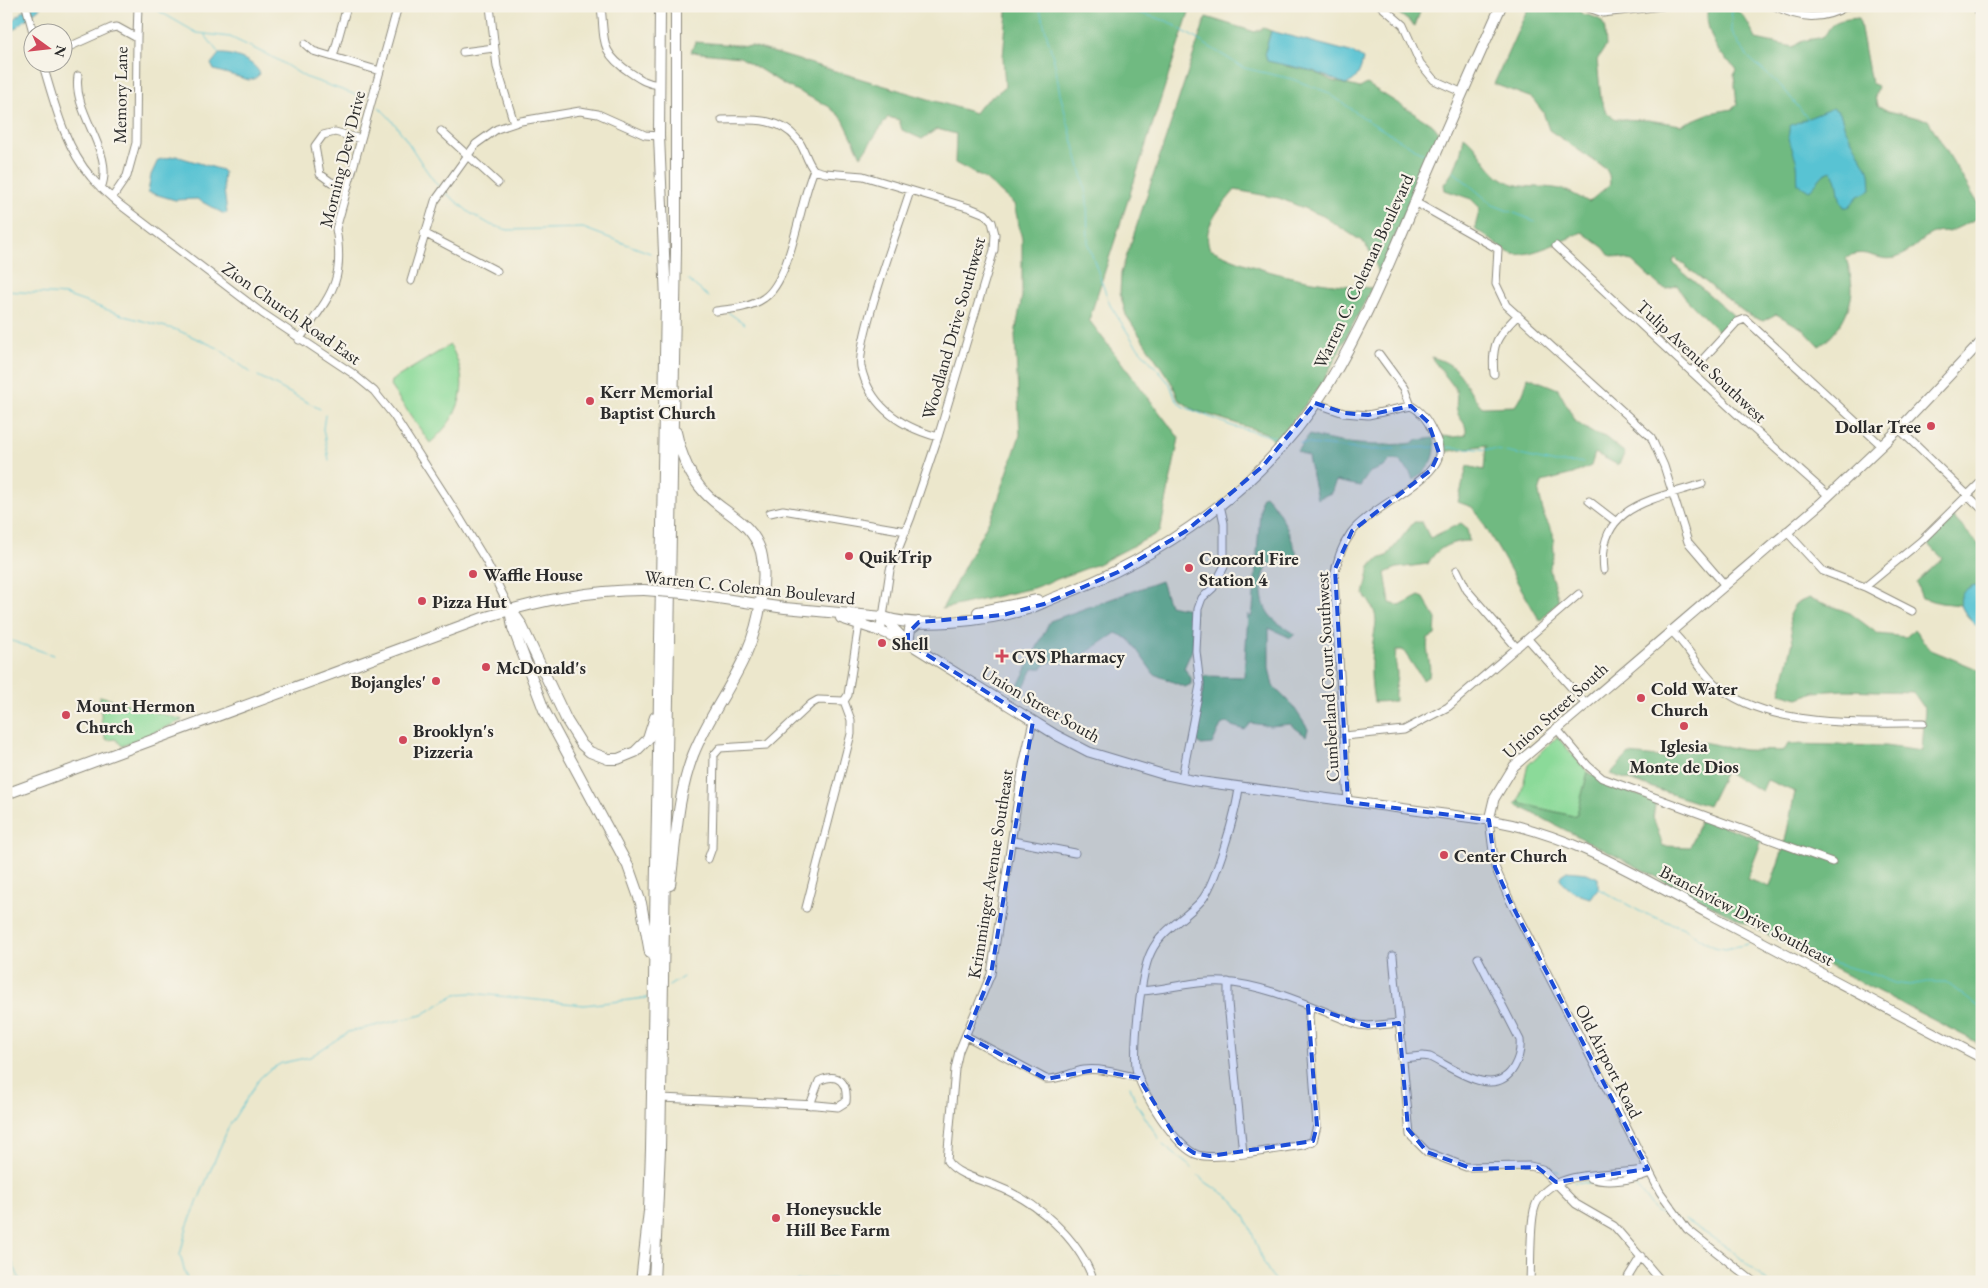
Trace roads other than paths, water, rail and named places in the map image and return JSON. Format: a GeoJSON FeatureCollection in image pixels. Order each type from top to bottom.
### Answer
{"type":"FeatureCollection","features":[{"type":"Feature","properties":{"kind":"highway"},"geometry":{"type":"LineString","coordinates":[[641,1282],[650,1180],[660,695],[666,271],[659,136],[660,6]]}},
{"type":"Feature","properties":{"kind":"highway"},"geometry":{"type":"LineString","coordinates":[[654,1282],[661,1098],[664,931],[676,224],[674,81],[676,6]]}},
{"type":"Feature","properties":{"kind":"highway","name":"Warren C. Coleman Boulevard"},"geometry":{"type":"LineString","coordinates":[[6,794],[532,602],[600,591],[644,590],[684,593],[821,612],[883,617],[894,621],[951,621],[1003,615],[1044,604],[1047,600],[1118,572],[1180,535],[1220,505],[1263,466],[1315,403],[1354,337],[1501,6]]}},
{"type":"Feature","properties":{"kind":"highway"},"geometry":{"type":"LineString","coordinates":[[659,41],[665,45],[665,75],[669,81],[674,81]]}},
{"type":"Feature","properties":{"kind":"highway"},"geometry":{"type":"LineString","coordinates":[[664,931],[678,816],[687,774],[702,737],[748,652],[761,604],[763,561],[754,536],[747,526],[710,498],[696,482],[682,455],[672,419]]}},
{"type":"Feature","properties":{"kind":"highway","name":"Warren C. Coleman Boulevard"},"geometry":{"type":"LineString","coordinates":[[883,617],[894,614],[931,616],[982,612],[1042,598],[1047,600]]}},
{"type":"Feature","properties":{"kind":"highway"},"geometry":{"type":"LineString","coordinates":[[510,609],[521,624],[574,734],[590,752],[608,759],[618,759],[642,748],[652,729],[660,695]]}},
{"type":"Feature","properties":{"kind":"highway"},"geometry":{"type":"LineString","coordinates":[[510,609],[513,628],[544,710],[628,866],[646,925],[654,987]]}},
{"type":"Feature","properties":{"kind":"highway"},"geometry":{"type":"LineString","coordinates":[[821,612],[880,631]]}},
{"type":"Feature","properties":{"kind":"highway"},"geometry":{"type":"LineString","coordinates":[[908,643],[910,629],[919,622]]}},
{"type":"Feature","properties":{"kind":"main road","name":"Union Street South"},"geometry":{"type":"LineString","coordinates":[[880,631],[908,643],[1033,721],[1089,752],[1182,778],[1489,820],[1494,799],[1514,766],[1670,630],[1829,496],[1899,429],[1982,341]]}},
{"type":"Feature","properties":{"kind":"main road","name":"Union Street South"},"geometry":{"type":"LineString","coordinates":[[883,617],[908,643]]}},
{"type":"Feature","properties":{"kind":"main road"},"geometry":{"type":"LineString","coordinates":[[880,631],[883,617]]}},
{"type":"Feature","properties":{"kind":"main road","name":"Branchview Drive Southeast"},"geometry":{"type":"LineString","coordinates":[[1489,820],[1536,830],[1574,844],[1982,1058]]}},
{"type":"Feature","properties":{"kind":"street"},"geometry":{"type":"LineString","coordinates":[[26,6],[30,22]]}},
{"type":"Feature","properties":{"kind":"street"},"geometry":{"type":"LineString","coordinates":[[137,38],[138,6]]}},
{"type":"Feature","properties":{"kind":"street"},"geometry":{"type":"LineString","coordinates":[[333,58],[347,6]]}},
{"type":"Feature","properties":{"kind":"street","name":"Morning Dew Drive"},"geometry":{"type":"LineString","coordinates":[[299,340],[334,288],[339,269],[340,250],[336,230],[398,6]]}},
{"type":"Feature","properties":{"kind":"street"},"geometry":{"type":"LineString","coordinates":[[490,6],[497,67],[514,123]]}},
{"type":"Feature","properties":{"kind":"street"},"geometry":{"type":"LineString","coordinates":[[601,6],[606,50],[610,57],[641,80],[659,85]]}},
{"type":"Feature","properties":{"kind":"street"},"geometry":{"type":"LineString","coordinates":[[1381,6],[1404,25],[1420,63],[1434,80],[1463,93]]}},
{"type":"Feature","properties":{"kind":"street"},"geometry":{"type":"LineString","coordinates":[[1583,6],[1603,13],[1662,6]]}},
{"type":"Feature","properties":{"kind":"street"},"geometry":{"type":"LineString","coordinates":[[1775,6],[1808,18],[1833,14],[1847,6]]}},
{"type":"Feature","properties":{"kind":"street"},"geometry":{"type":"LineString","coordinates":[[1976,6],[1982,18]]}},
{"type":"Feature","properties":{"kind":"street","name":"Memory Lane"},"geometry":{"type":"LineString","coordinates":[[72,46],[117,27],[137,38],[136,144],[127,176],[112,198]]}},
{"type":"Feature","properties":{"kind":"street"},"geometry":{"type":"LineString","coordinates":[[305,44],[313,51],[380,71]]}},
{"type":"Feature","properties":{"kind":"street"},"geometry":{"type":"LineString","coordinates":[[463,52],[494,48]]}},
{"type":"Feature","properties":{"kind":"street","name":"Zion Church Road East"},"geometry":{"type":"LineString","coordinates":[[45,72],[68,140],[90,176],[101,188],[198,266],[299,340],[358,378],[374,391],[394,416],[461,520],[486,561],[510,609]]}},
{"type":"Feature","properties":{"kind":"street"},"geometry":{"type":"LineString","coordinates":[[78,76],[78,98],[104,167],[101,188]]}},
{"type":"Feature","properties":{"kind":"street"},"geometry":{"type":"LineString","coordinates":[[411,280],[424,232],[435,201],[468,155],[484,137],[514,123],[568,112],[589,112],[608,117],[645,135],[659,136]]}},
{"type":"Feature","properties":{"kind":"street"},"geometry":{"type":"LineString","coordinates":[[716,311],[747,306],[765,298],[770,292],[786,264],[814,170],[798,140],[779,125],[758,120],[722,120]]}},
{"type":"Feature","properties":{"kind":"street"},"geometry":{"type":"LineString","coordinates":[[441,131],[498,183]]}},
{"type":"Feature","properties":{"kind":"street"},"geometry":{"type":"LineString","coordinates":[[348,186],[331,182],[320,174],[315,146],[323,135],[335,132],[361,139]]}},
{"type":"Feature","properties":{"kind":"street","name":"Woodland Drive Southwest"},"geometry":{"type":"LineString","coordinates":[[814,170],[825,174],[863,176],[980,212],[992,222],[996,234],[987,275],[938,437],[888,577],[883,617]]}},
{"type":"Feature","properties":{"kind":"street"},"geometry":{"type":"LineString","coordinates":[[910,191],[864,340],[861,366],[871,392],[885,411],[912,429],[938,437]]}},
{"type":"Feature","properties":{"kind":"street"},"geometry":{"type":"LineString","coordinates":[[1415,202],[1498,249],[1496,284],[1502,300],[1651,437],[1656,446],[1688,542],[1724,584]]}},
{"type":"Feature","properties":{"kind":"street"},"geometry":{"type":"LineString","coordinates":[[424,232],[497,272]]}},
{"type":"Feature","properties":{"kind":"street","name":"Tulip Avenue Southwest"},"geometry":{"type":"LineString","coordinates":[[1556,246],[1738,416],[1829,496]]}},
{"type":"Feature","properties":{"kind":"street"},"geometry":{"type":"LineString","coordinates":[[1494,374],[1494,346],[1507,326],[1518,315]]}},
{"type":"Feature","properties":{"kind":"street"},"geometry":{"type":"LineString","coordinates":[[1692,371],[1737,322],[1745,319],[1882,446]]}},
{"type":"Feature","properties":{"kind":"street"},"geometry":{"type":"LineString","coordinates":[[1315,403],[1339,412],[1368,415],[1411,406],[1404,388],[1380,354]]}},
{"type":"Feature","properties":{"kind":"street","name":"Cumberland Court Southwest"},"geometry":{"type":"LineString","coordinates":[[1348,802],[1335,569],[1341,550],[1352,531],[1379,508],[1426,475],[1438,458],[1437,440],[1428,422],[1421,412],[1411,406]]}},
{"type":"Feature","properties":{"kind":"street"},"geometry":{"type":"LineString","coordinates":[[1899,429],[1982,509]]}},
{"type":"Feature","properties":{"kind":"street"},"geometry":{"type":"LineString","coordinates":[[1865,588],[1921,541],[1982,481]]}},
{"type":"Feature","properties":{"kind":"street"},"geometry":{"type":"LineString","coordinates":[[1604,570],[1604,547],[1615,521],[1638,504],[1702,484]]}},
{"type":"Feature","properties":{"kind":"street"},"geometry":{"type":"LineString","coordinates":[[1589,501],[1615,521]]}},
{"type":"Feature","properties":{"kind":"street"},"geometry":{"type":"LineString","coordinates":[[1182,778],[1200,685],[1196,650],[1198,609],[1202,598],[1213,588],[1224,567],[1224,523],[1220,505]]}},
{"type":"Feature","properties":{"kind":"street"},"geometry":{"type":"LineString","coordinates":[[770,513],[783,510],[906,531]]}},
{"type":"Feature","properties":{"kind":"street"},"geometry":{"type":"LineString","coordinates":[[1786,531],[1823,571],[1865,588],[1912,611]]}},
{"type":"Feature","properties":{"kind":"street"},"geometry":{"type":"LineString","coordinates":[[1457,570],[1467,590],[1518,648]]}},
{"type":"Feature","properties":{"kind":"street"},"geometry":{"type":"LineString","coordinates":[[1344,736],[1393,732],[1421,723],[1448,707],[1579,594]]}},
{"type":"Feature","properties":{"kind":"street"},"geometry":{"type":"LineString","coordinates":[[844,700],[848,695],[859,624]]}},
{"type":"Feature","properties":{"kind":"street"},"geometry":{"type":"LineString","coordinates":[[1670,630],[1714,683],[1745,703],[1763,711],[1796,718],[1923,724]]}},
{"type":"Feature","properties":{"kind":"street"},"geometry":{"type":"LineString","coordinates":[[1528,639],[1585,703]]}},
{"type":"Feature","properties":{"kind":"street"},"geometry":{"type":"LineString","coordinates":[[708,859],[712,848],[712,765],[716,752],[726,747],[767,745],[811,704],[818,700],[844,700]]}},
{"type":"Feature","properties":{"kind":"street"},"geometry":{"type":"LineString","coordinates":[[806,908],[851,734],[851,720],[844,700]]}},
{"type":"Feature","properties":{"kind":"street","name":"Krimminger Avenue Southeast"},"geometry":{"type":"LineString","coordinates":[[1033,721],[1023,766],[1013,841],[991,974],[960,1052],[953,1083],[947,1161],[960,1172],[1012,1193],[1044,1214],[1072,1243],[1083,1259],[1094,1282]]}},
{"type":"Feature","properties":{"kind":"street"},"geometry":{"type":"LineString","coordinates":[[1556,728],[1588,766],[1610,782],[1719,819],[1832,862]]}},
{"type":"Feature","properties":{"kind":"street"},"geometry":{"type":"LineString","coordinates":[[1239,787],[1210,889],[1197,905],[1157,942],[1147,962],[1142,991],[1136,1060],[1138,1078],[1175,1138],[1188,1150],[1204,1156],[1303,1145],[1313,1141],[1317,1126],[1309,1016],[1310,1007]]}},
{"type":"Feature","properties":{"kind":"street","name":"Old Airport Road"},"geometry":{"type":"LineString","coordinates":[[1489,820],[1495,866],[1510,901],[1660,1192],[1687,1229],[1754,1282]]}},
{"type":"Feature","properties":{"kind":"street"},"geometry":{"type":"LineString","coordinates":[[1013,841],[1075,853]]}},
{"type":"Feature","properties":{"kind":"street"},"geometry":{"type":"LineString","coordinates":[[1394,956],[1408,1129],[1410,1135],[1419,1146],[1440,1158],[1472,1168],[1519,1166],[1542,1169],[1576,1204],[1614,1226],[1662,1282]]}},
{"type":"Feature","properties":{"kind":"street"},"geometry":{"type":"LineString","coordinates":[[1402,1058],[1430,1057],[1482,1082],[1505,1077],[1512,1070],[1520,1052],[1520,1040],[1478,958]]}},
{"type":"Feature","properties":{"kind":"street"},"geometry":{"type":"LineString","coordinates":[[1142,991],[1200,983],[1228,982],[1275,993],[1368,1026],[1399,1024]]}},
{"type":"Feature","properties":{"kind":"street"},"geometry":{"type":"LineString","coordinates":[[1228,982],[1228,1003],[1243,1153]]}},
{"type":"Feature","properties":{"kind":"street"},"geometry":{"type":"LineString","coordinates":[[966,1036],[1046,1078],[1056,1079],[1080,1071],[1095,1070],[1138,1078]]}},
{"type":"Feature","properties":{"kind":"street"},"geometry":{"type":"LineString","coordinates":[[661,1098],[838,1107],[843,1105],[846,1096],[844,1081],[840,1078],[832,1077],[819,1081],[810,1105]]}},
{"type":"Feature","properties":{"kind":"street"},"geometry":{"type":"LineString","coordinates":[[1530,1282],[1533,1215],[1537,1201],[1550,1186],[1556,1182],[1587,1177],[1599,1181],[1640,1177],[1649,1171]]}},
{"type":"Feature","properties":{"kind":"street"},"geometry":{"type":"LineString","coordinates":[[1625,1282],[1641,1256]]}},
{"type":"Feature","properties":{"kind":"water"},"geometry":{"type":"Polygon","coordinates":[[[30,6],[42,6],[6,36],[6,25],[30,6]]]}},
{"type":"Feature","properties":{"kind":"water"},"geometry":{"type":"Polygon","coordinates":[[[1271,31],[1354,53],[1363,59],[1360,71],[1353,81],[1345,84],[1313,71],[1267,61],[1265,52],[1271,31]]]}},
{"type":"Feature","properties":{"kind":"water"},"geometry":{"type":"Polygon","coordinates":[[[219,54],[242,59],[253,65],[260,74],[254,79],[249,80],[214,70],[211,64],[219,54]]]}},
{"type":"Feature","properties":{"kind":"water"},"geometry":{"type":"Polygon","coordinates":[[[1833,108],[1840,113],[1845,128],[1870,173],[1871,190],[1858,196],[1849,207],[1844,207],[1842,203],[1836,179],[1831,171],[1824,174],[1809,191],[1798,184],[1797,164],[1789,139],[1791,125],[1833,108]]]}},
{"type":"Feature","properties":{"kind":"water"},"geometry":{"type":"Polygon","coordinates":[[[176,156],[224,172],[223,182],[227,213],[224,214],[197,199],[175,200],[148,192],[151,175],[158,160],[176,156]]]}},
{"type":"Feature","properties":{"kind":"water"},"geometry":{"type":"Polygon","coordinates":[[[1974,585],[1982,587],[1982,632],[1962,608],[1961,595],[1974,585]]]}},
{"type":"Feature","properties":{"kind":"water"},"geometry":{"type":"Polygon","coordinates":[[[1567,871],[1587,873],[1598,878],[1598,888],[1591,898],[1578,894],[1562,882],[1561,875],[1567,871]]]}},
{"type":"Feature","properties":{"kind":"waterway"},"geometry":{"type":"LineString","coordinates":[[150,6],[197,33],[230,37],[278,60],[305,77],[365,98]]}},
{"type":"Feature","properties":{"kind":"waterway"},"geometry":{"type":"LineString","coordinates":[[1039,6],[1082,175],[1087,200],[1088,244],[1110,305],[1135,344],[1170,384],[1175,398],[1182,406],[1232,426],[1278,438]]}},
{"type":"Feature","properties":{"kind":"waterway"},"geometry":{"type":"LineString","coordinates":[[1116,6],[1167,21],[1244,68],[1292,79],[1327,92],[1370,122],[1427,156]]}},
{"type":"Feature","properties":{"kind":"waterway"},"geometry":{"type":"LineString","coordinates":[[1732,6],[1731,30],[1739,44],[1749,58],[1783,88],[1808,119]]}},
{"type":"Feature","properties":{"kind":"waterway"},"geometry":{"type":"LineString","coordinates":[[205,35],[220,55]]}},
{"type":"Feature","properties":{"kind":"waterway"},"geometry":{"type":"LineString","coordinates":[[379,107],[403,135],[438,186]]}},
{"type":"Feature","properties":{"kind":"waterway"},"geometry":{"type":"LineString","coordinates":[[1453,171],[1493,205],[1535,221]]}},
{"type":"Feature","properties":{"kind":"waterway"},"geometry":{"type":"LineString","coordinates":[[446,193],[470,213],[491,225],[508,230],[583,228],[650,253]]}},
{"type":"Feature","properties":{"kind":"waterway"},"geometry":{"type":"LineString","coordinates":[[688,280],[709,297]]}},
{"type":"Feature","properties":{"kind":"waterway"},"geometry":{"type":"LineString","coordinates":[[6,291],[65,295],[128,317],[177,330],[218,348],[250,372]]}},
{"type":"Feature","properties":{"kind":"waterway"},"geometry":{"type":"LineString","coordinates":[[729,313],[745,324]]}},
{"type":"Feature","properties":{"kind":"waterway"},"geometry":{"type":"LineString","coordinates":[[258,376],[320,409]]}},
{"type":"Feature","properties":{"kind":"waterway"},"geometry":{"type":"LineString","coordinates":[[325,415],[323,429],[329,460]]}},
{"type":"Feature","properties":{"kind":"waterway"},"geometry":{"type":"LineString","coordinates":[[1300,443],[1367,450],[1435,447]]}},
{"type":"Feature","properties":{"kind":"waterway"},"geometry":{"type":"LineString","coordinates":[[1443,447],[1497,450],[1556,463],[1583,462]]}},
{"type":"Feature","properties":{"kind":"waterway"},"geometry":{"type":"LineString","coordinates":[[6,639],[53,655]]}},
{"type":"Feature","properties":{"kind":"waterway"},"geometry":{"type":"LineString","coordinates":[[1597,888],[1641,912],[1684,928],[1713,947],[1725,949],[1748,944]]}},
{"type":"Feature","properties":{"kind":"waterway"},"geometry":{"type":"LineString","coordinates":[[1778,940],[1839,965],[1867,972],[1894,983],[1909,985],[1927,982],[1946,982],[1982,1010]]}},
{"type":"Feature","properties":{"kind":"waterway"},"geometry":{"type":"LineString","coordinates":[[669,986],[683,977]]}},
{"type":"Feature","properties":{"kind":"waterway"},"geometry":{"type":"LineString","coordinates":[[188,1282],[180,1255],[187,1227],[229,1126],[260,1078],[269,1070],[282,1063],[310,1057],[348,1032],[422,1015],[456,994],[471,993],[584,1005],[647,998]]}},
{"type":"Feature","properties":{"kind":"waterway"},"geometry":{"type":"LineString","coordinates":[[1130,1086],[1136,1103],[1159,1139]]}},
{"type":"Feature","properties":{"kind":"waterway"},"geometry":{"type":"LineString","coordinates":[[1163,1145],[1192,1168]]}},
{"type":"Feature","properties":{"kind":"waterway"},"geometry":{"type":"LineString","coordinates":[[1511,1156],[1516,1163],[1531,1160],[1559,1172]]}},
{"type":"Feature","properties":{"kind":"waterway"},"geometry":{"type":"LineString","coordinates":[[1198,1175],[1236,1203],[1250,1227],[1265,1265],[1277,1282]]}},
{"type":"Feature","properties":{"kind":"waterway"},"geometry":{"type":"LineString","coordinates":[[1574,1182],[1620,1185],[1634,1183],[1656,1212],[1672,1217]]}},
{"type":"Feature","properties":{"kind":"waterway"},"geometry":{"type":"LineString","coordinates":[[1685,1220],[1730,1249],[1768,1282]]}},
{"type":"Feature","properties":{"kind":"waterway"},"geometry":{"type":"LineString","coordinates":[[6,1249],[21,1282]]}},
{"type":"Feature","properties":{"kind":"waterway"},"geometry":{"type":"LineString","coordinates":[[763,1282],[832,1279],[864,1282]]}},
{"type":"Feature","properties":{"kind":"place","name":"Kerr Memorial Baptist Church"},"geometry":{"type":"Point","coordinates":[590,401]}},
{"type":"Feature","properties":{"kind":"place","name":"Dollar Tree"},"geometry":{"type":"Point","coordinates":[1931,426]}},
{"type":"Feature","properties":{"kind":"place","name":"QuikTrip"},"geometry":{"type":"Point","coordinates":[849,556]}},
{"type":"Feature","properties":{"kind":"place","name":"Concord Fire Station 4"},"geometry":{"type":"Point","coordinates":[1189,568]}},
{"type":"Feature","properties":{"kind":"place","name":"Waffle House"},"geometry":{"type":"Point","coordinates":[473,574]}},
{"type":"Feature","properties":{"kind":"place","name":"Pizza Hut"},"geometry":{"type":"Point","coordinates":[422,601]}},
{"type":"Feature","properties":{"kind":"place","name":"Shell"},"geometry":{"type":"Point","coordinates":[882,643]}},
{"type":"Feature","properties":{"kind":"place","name":"CVS Pharmacy"},"geometry":{"type":"Point","coordinates":[1002,656]}},
{"type":"Feature","properties":{"kind":"place","name":"McDonald's"},"geometry":{"type":"Point","coordinates":[486,667]}},
{"type":"Feature","properties":{"kind":"place","name":"Bojangles'"},"geometry":{"type":"Point","coordinates":[436,681]}},
{"type":"Feature","properties":{"kind":"place","name":"Cold Water Church"},"geometry":{"type":"Point","coordinates":[1641,698]}},
{"type":"Feature","properties":{"kind":"place","name":"Mount Hermon Church"},"geometry":{"type":"Point","coordinates":[66,715]}},
{"type":"Feature","properties":{"kind":"place","name":"Iglesia Monte de Dios"},"geometry":{"type":"Point","coordinates":[1684,726]}},
{"type":"Feature","properties":{"kind":"place","name":"Brooklyn's Pizzeria"},"geometry":{"type":"Point","coordinates":[403,740]}},
{"type":"Feature","properties":{"kind":"place","name":"Center Church"},"geometry":{"type":"Point","coordinates":[1444,855]}},
{"type":"Feature","properties":{"kind":"place","name":"Honeysuckle Hill Bee Farm"},"geometry":{"type":"Point","coordinates":[776,1218]}}]}
